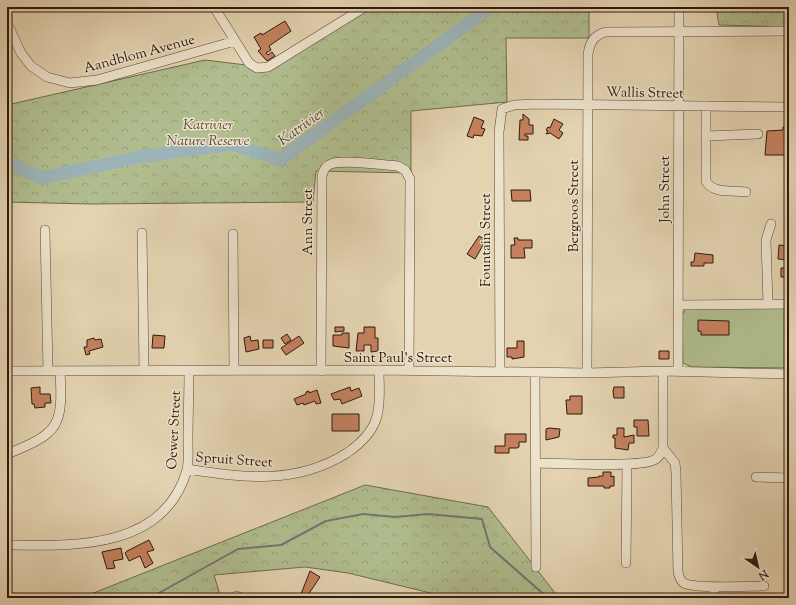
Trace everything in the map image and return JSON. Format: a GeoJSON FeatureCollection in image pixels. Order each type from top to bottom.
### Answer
{"type":"FeatureCollection","features":[{"type":"Feature","properties":{"kind":"street"},"geometry":{"type":"LineString","coordinates":[[214,7],[252,65],[262,69],[278,61],[352,10],[365,7]]}},
{"type":"Feature","properties":{"kind":"street","name":"John Street"},"geometry":{"type":"LineString","coordinates":[[678,371],[679,7]]}},
{"type":"Feature","properties":{"kind":"street","name":"Aandblom Avenue"},"geometry":{"type":"LineString","coordinates":[[7,22],[21,53],[31,66],[47,77],[70,83],[97,80],[235,40]]}},
{"type":"Feature","properties":{"kind":"street"},"geometry":{"type":"LineString","coordinates":[[679,32],[789,31]]}},
{"type":"Feature","properties":{"kind":"street","name":"Bergroos Street"},"geometry":{"type":"LineString","coordinates":[[587,373],[588,54],[592,40],[596,35],[606,32],[679,32]]}},
{"type":"Feature","properties":{"kind":"street","name":"Wallis Street"},"geometry":{"type":"LineString","coordinates":[[502,109],[514,105],[789,107]]}},
{"type":"Feature","properties":{"kind":"street"},"geometry":{"type":"LineString","coordinates":[[706,106],[705,178],[707,184],[715,189],[746,192]]}},
{"type":"Feature","properties":{"kind":"street","name":"Fountain Street"},"geometry":{"type":"LineString","coordinates":[[500,371],[499,132],[502,109]]}},
{"type":"Feature","properties":{"kind":"street"},"geometry":{"type":"LineString","coordinates":[[706,136],[758,134]]}},
{"type":"Feature","properties":{"kind":"street","name":"Ann Street"},"geometry":{"type":"LineString","coordinates":[[321,371],[321,193],[323,171],[331,164],[338,162],[398,166],[405,170],[410,179],[409,371]]}},
{"type":"Feature","properties":{"kind":"street"},"geometry":{"type":"LineString","coordinates":[[768,304],[766,240],[771,224]]}},
{"type":"Feature","properties":{"kind":"street"},"geometry":{"type":"LineString","coordinates":[[46,230],[48,371]]}},
{"type":"Feature","properties":{"kind":"street"},"geometry":{"type":"LineString","coordinates":[[142,233],[144,370]]}},
{"type":"Feature","properties":{"kind":"street"},"geometry":{"type":"LineString","coordinates":[[233,234],[234,371]]}},
{"type":"Feature","properties":{"kind":"street"},"geometry":{"type":"LineString","coordinates":[[678,305],[789,304]]}},
{"type":"Feature","properties":{"kind":"street","name":"Oewer Street"},"geometry":{"type":"LineString","coordinates":[[7,545],[49,545],[110,539],[138,530],[161,515],[173,502],[187,469],[189,370]]}},
{"type":"Feature","properties":{"kind":"street","name":"Saint Paul's Street"},"geometry":{"type":"LineString","coordinates":[[7,371],[379,370],[587,373],[678,371],[789,374]]}},
{"type":"Feature","properties":{"kind":"street","name":"Spruit Street"},"geometry":{"type":"LineString","coordinates":[[187,469],[236,476],[280,476],[308,471],[337,459],[356,446],[367,436],[374,423],[379,406],[379,370]]}},
{"type":"Feature","properties":{"kind":"street"},"geometry":{"type":"LineString","coordinates":[[7,454],[38,441],[54,427],[61,408],[60,371]]}},
{"type":"Feature","properties":{"kind":"street"},"geometry":{"type":"LineString","coordinates":[[535,463],[627,464],[653,461],[660,456],[663,448],[663,371]]}},
{"type":"Feature","properties":{"kind":"street"},"geometry":{"type":"LineString","coordinates":[[534,372],[536,567]]}},
{"type":"Feature","properties":{"kind":"street"},"geometry":{"type":"LineString","coordinates":[[663,448],[675,463],[678,572],[681,580],[687,584],[714,587],[764,586]]}},
{"type":"Feature","properties":{"kind":"street"},"geometry":{"type":"LineString","coordinates":[[626,563],[627,464]]}},
{"type":"Feature","properties":{"kind":"street"},"geometry":{"type":"LineString","coordinates":[[756,477],[789,478]]}},
{"type":"Feature","properties":{"kind":"street"},"geometry":{"type":"LineString","coordinates":[[714,587],[714,598]]}},
{"type":"Feature","properties":{"kind":"street"},"geometry":{"type":"LineString","coordinates":[[234,598],[236,596],[241,598]]}},
{"type":"Feature","properties":{"kind":"green space","name":"Katrivier Nature Reserve"},"geometry":{"type":"Polygon","coordinates":[[[373,7],[589,7],[589,38],[506,38],[507,102],[411,111],[411,173],[316,171],[313,202],[90,204],[7,202],[7,105],[205,60],[271,68],[373,7]]]}},
{"type":"Feature","properties":{"kind":"green space"},"geometry":{"type":"Polygon","coordinates":[[[716,7],[789,7],[789,27],[719,25],[716,7]]]}},
{"type":"Feature","properties":{"kind":"green space"},"geometry":{"type":"Polygon","coordinates":[[[789,307],[789,368],[692,367],[683,363],[682,315],[686,308],[789,307]]]}},
{"type":"Feature","properties":{"kind":"green space"},"geometry":{"type":"Polygon","coordinates":[[[365,485],[488,507],[559,598],[451,598],[348,573],[305,567],[214,575],[221,598],[7,598],[7,593],[86,596],[365,485]]]}},
{"type":"Feature","properties":{"kind":"building"},"geometry":{"type":"Polygon","coordinates":[[[285,21],[291,31],[269,46],[271,50],[266,53],[268,55],[272,52],[275,56],[267,61],[258,51],[261,49],[254,37],[261,33],[262,35],[285,21]]]}},
{"type":"Feature","properties":{"kind":"building"},"geometry":{"type":"Polygon","coordinates":[[[523,114],[529,119],[529,125],[533,125],[533,134],[525,134],[525,136],[528,136],[528,140],[519,140],[520,120],[523,120],[523,114]]]}},
{"type":"Feature","properties":{"kind":"building"},"geometry":{"type":"Polygon","coordinates":[[[474,117],[484,121],[481,128],[485,129],[482,136],[474,135],[473,138],[467,136],[474,117]]]}},
{"type":"Feature","properties":{"kind":"building"},"geometry":{"type":"Polygon","coordinates":[[[554,119],[563,124],[559,130],[563,133],[559,139],[550,133],[546,134],[548,131],[546,130],[548,127],[550,128],[554,119]]]}},
{"type":"Feature","properties":{"kind":"building"},"geometry":{"type":"Polygon","coordinates":[[[783,127],[789,127],[789,167],[787,167],[786,155],[765,155],[767,131],[783,130],[783,127]]]}},
{"type":"Feature","properties":{"kind":"building"},"geometry":{"type":"Polygon","coordinates":[[[511,190],[530,190],[531,201],[512,201],[511,190]]]}},
{"type":"Feature","properties":{"kind":"building"},"geometry":{"type":"Polygon","coordinates":[[[479,236],[486,240],[475,259],[467,254],[479,236]]]}},
{"type":"Feature","properties":{"kind":"building"},"geometry":{"type":"Polygon","coordinates":[[[514,238],[518,238],[518,240],[532,240],[532,248],[524,248],[525,258],[511,258],[511,245],[515,245],[514,238]]]}},
{"type":"Feature","properties":{"kind":"building"},"geometry":{"type":"Polygon","coordinates":[[[779,245],[789,246],[789,277],[781,277],[781,268],[787,268],[787,260],[778,259],[779,245]]]}},
{"type":"Feature","properties":{"kind":"building"},"geometry":{"type":"Polygon","coordinates":[[[695,253],[713,255],[713,263],[704,263],[704,266],[691,266],[691,262],[694,262],[695,253]]]}},
{"type":"Feature","properties":{"kind":"building"},"geometry":{"type":"Polygon","coordinates":[[[698,320],[729,321],[729,335],[701,335],[701,331],[698,331],[698,320]]]}},
{"type":"Feature","properties":{"kind":"building"},"geometry":{"type":"Polygon","coordinates":[[[335,327],[344,327],[344,331],[335,332],[335,327]]]}},
{"type":"Feature","properties":{"kind":"building"},"geometry":{"type":"Polygon","coordinates":[[[364,327],[375,327],[375,338],[378,338],[378,351],[371,352],[371,345],[364,345],[364,351],[356,351],[358,333],[364,333],[364,327]]]}},
{"type":"Feature","properties":{"kind":"building"},"geometry":{"type":"Polygon","coordinates":[[[342,333],[349,333],[349,348],[333,346],[333,335],[342,335],[342,333]]]}},
{"type":"Feature","properties":{"kind":"building"},"geometry":{"type":"Polygon","coordinates":[[[287,334],[291,340],[285,344],[281,338],[287,334]]]}},
{"type":"Feature","properties":{"kind":"building"},"geometry":{"type":"Polygon","coordinates":[[[153,335],[165,336],[164,348],[152,348],[153,335]]]}},
{"type":"Feature","properties":{"kind":"building"},"geometry":{"type":"Polygon","coordinates":[[[250,336],[251,341],[258,340],[259,349],[246,352],[244,338],[250,336]]]}},
{"type":"Feature","properties":{"kind":"building"},"geometry":{"type":"Polygon","coordinates":[[[299,336],[304,343],[286,355],[281,348],[299,336]]]}},
{"type":"Feature","properties":{"kind":"building"},"geometry":{"type":"Polygon","coordinates":[[[94,338],[95,340],[101,339],[103,347],[89,351],[90,354],[86,355],[84,347],[87,347],[87,340],[94,338]]]}},
{"type":"Feature","properties":{"kind":"building"},"geometry":{"type":"Polygon","coordinates":[[[263,340],[273,340],[273,348],[263,348],[263,340]]]}},
{"type":"Feature","properties":{"kind":"building"},"geometry":{"type":"Polygon","coordinates":[[[517,341],[524,341],[524,357],[512,359],[512,357],[507,357],[507,348],[517,348],[517,341]]]}},
{"type":"Feature","properties":{"kind":"building"},"geometry":{"type":"Polygon","coordinates":[[[659,351],[669,351],[669,359],[659,359],[659,351]]]}},
{"type":"Feature","properties":{"kind":"building"},"geometry":{"type":"Polygon","coordinates":[[[40,387],[40,394],[50,394],[51,403],[45,403],[45,407],[35,408],[34,404],[32,404],[31,388],[40,387]]]}},
{"type":"Feature","properties":{"kind":"building"},"geometry":{"type":"Polygon","coordinates":[[[350,387],[351,391],[359,388],[362,396],[342,404],[340,399],[334,400],[331,394],[350,387]]]}},
{"type":"Feature","properties":{"kind":"building"},"geometry":{"type":"Polygon","coordinates":[[[614,387],[624,387],[624,398],[614,398],[614,387]]]}},
{"type":"Feature","properties":{"kind":"building"},"geometry":{"type":"Polygon","coordinates":[[[317,390],[321,403],[316,404],[315,401],[304,405],[303,403],[297,405],[294,399],[306,394],[306,392],[309,391],[309,393],[317,390]]]}},
{"type":"Feature","properties":{"kind":"building"},"geometry":{"type":"Polygon","coordinates":[[[570,396],[582,396],[582,414],[567,414],[566,400],[570,400],[570,396]]]}},
{"type":"Feature","properties":{"kind":"building"},"geometry":{"type":"Polygon","coordinates":[[[332,414],[359,414],[359,431],[332,431],[332,414]]]}},
{"type":"Feature","properties":{"kind":"building"},"geometry":{"type":"Polygon","coordinates":[[[634,420],[648,420],[649,436],[637,436],[637,427],[634,427],[634,420]]]}},
{"type":"Feature","properties":{"kind":"building"},"geometry":{"type":"Polygon","coordinates":[[[617,428],[624,428],[624,437],[634,435],[634,443],[629,443],[628,450],[615,448],[615,438],[613,438],[613,435],[617,435],[617,428]]]}},
{"type":"Feature","properties":{"kind":"building"},"geometry":{"type":"Polygon","coordinates":[[[546,429],[560,429],[559,437],[546,440],[546,429]]]}},
{"type":"Feature","properties":{"kind":"building"},"geometry":{"type":"Polygon","coordinates":[[[505,434],[526,434],[526,442],[519,442],[519,447],[517,448],[509,448],[509,453],[495,453],[495,446],[505,446],[505,434]]]}},
{"type":"Feature","properties":{"kind":"building"},"geometry":{"type":"Polygon","coordinates":[[[603,472],[611,472],[611,477],[614,476],[614,486],[604,488],[604,486],[588,486],[588,478],[603,476],[603,472]]]}},
{"type":"Feature","properties":{"kind":"building"},"geometry":{"type":"Polygon","coordinates":[[[149,540],[154,550],[147,552],[153,563],[145,568],[140,556],[129,561],[125,553],[149,540]]]}},
{"type":"Feature","properties":{"kind":"building"},"geometry":{"type":"Polygon","coordinates":[[[121,548],[123,559],[113,561],[115,568],[107,569],[102,552],[121,548]]]}},
{"type":"Feature","properties":{"kind":"building"},"geometry":{"type":"Polygon","coordinates":[[[310,571],[320,577],[308,595],[301,594],[310,571]]]}},
{"type":"Feature","properties":{"kind":"waterway","name":"Katrivier"},"geometry":{"type":"LineString","coordinates":[[7,162],[42,178],[139,157],[232,144],[280,160],[491,7]]}},
{"type":"Feature","properties":{"kind":"waterway"},"geometry":{"type":"LineString","coordinates":[[150,598],[238,549],[281,545],[326,521],[363,514],[395,517],[428,514],[482,519],[490,547],[548,598]]}}]}
